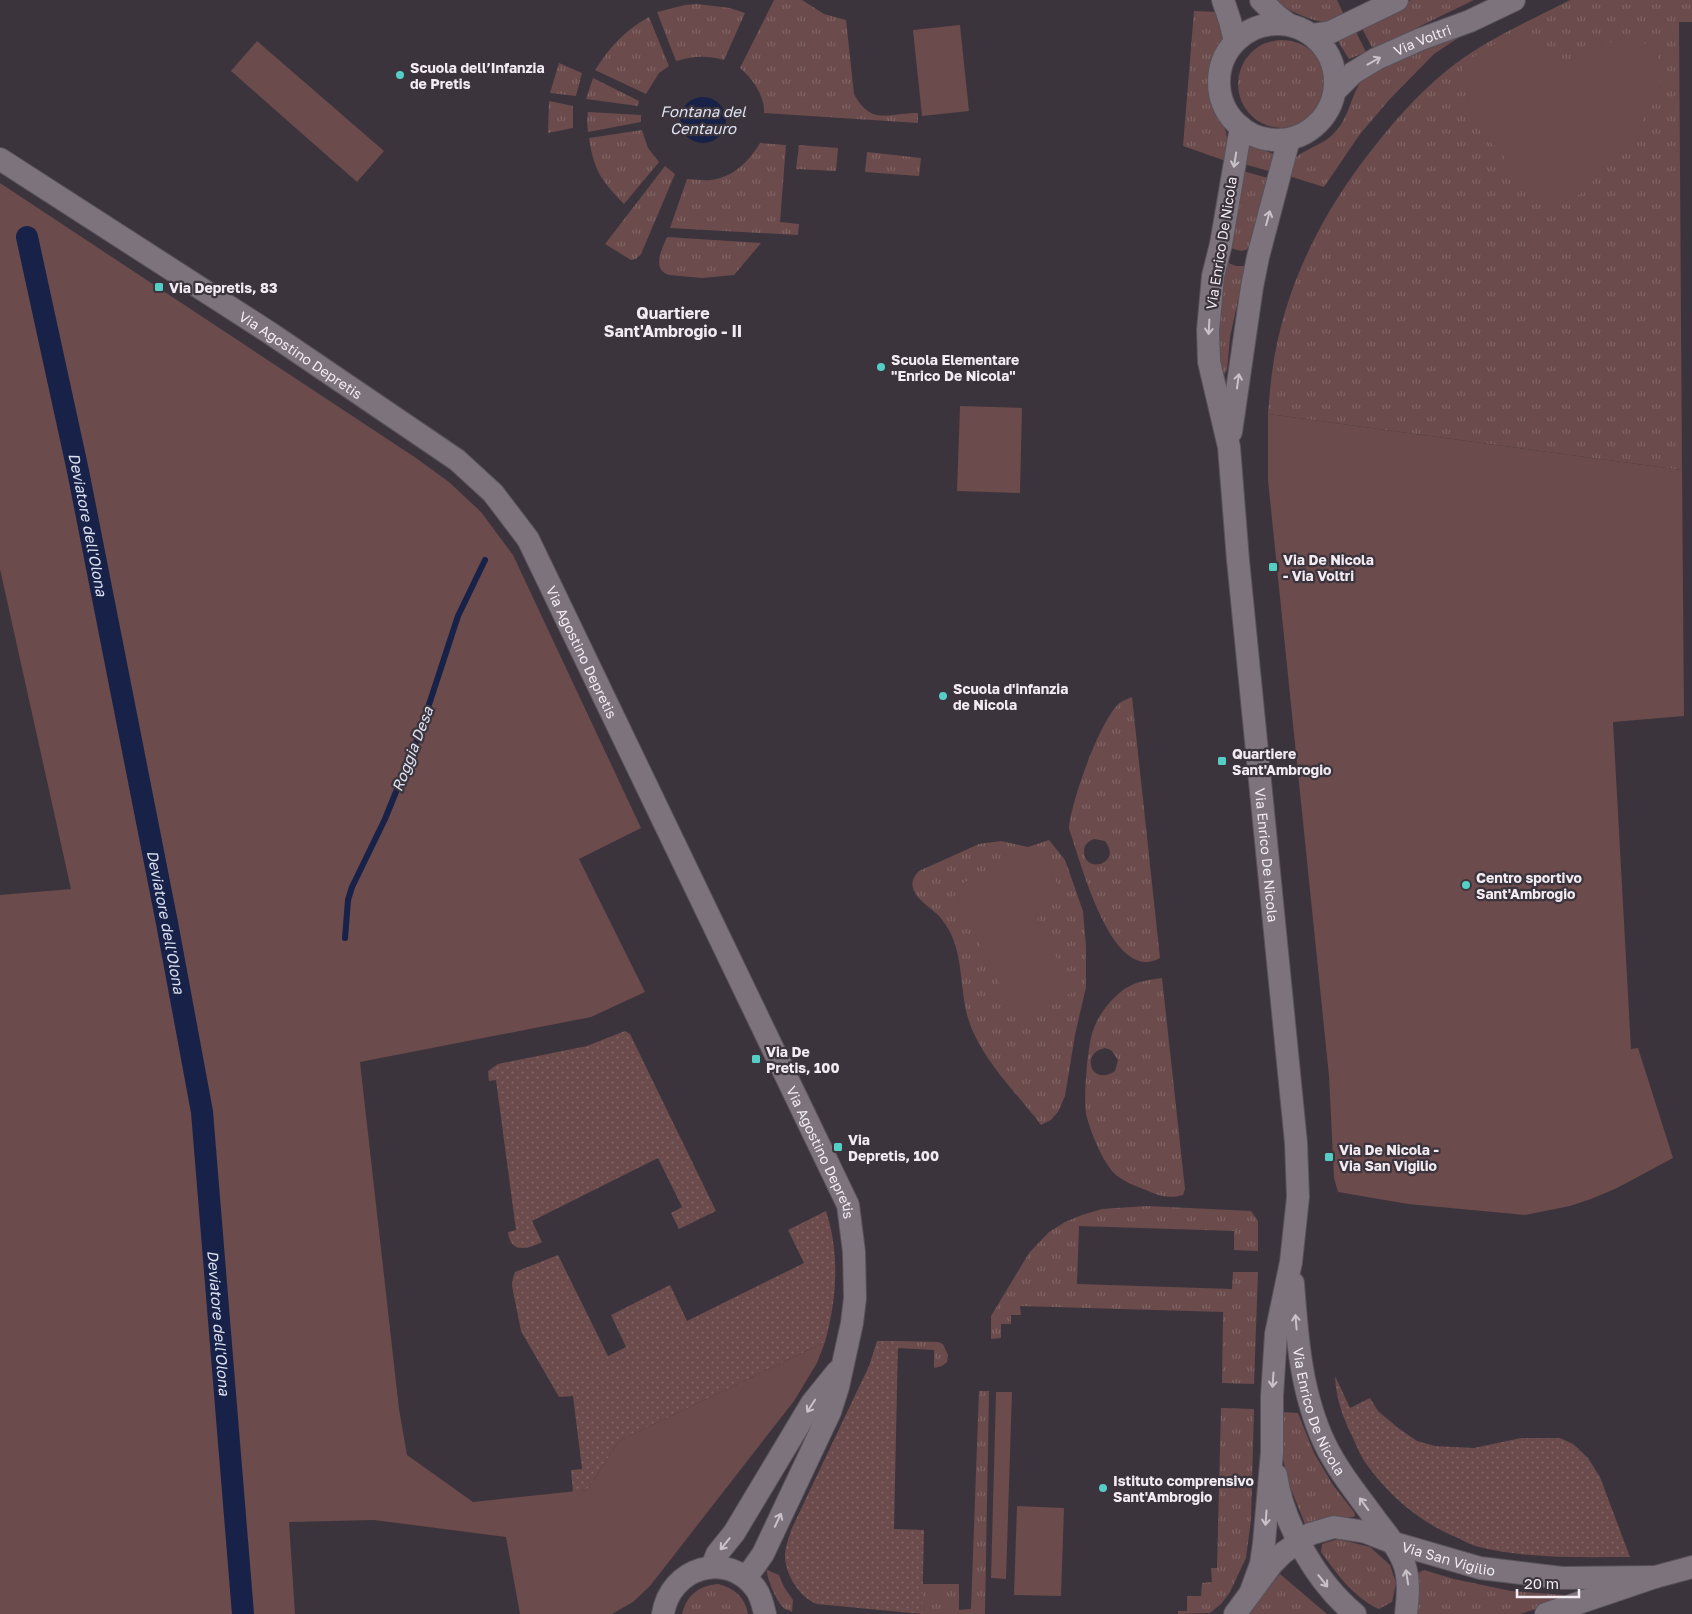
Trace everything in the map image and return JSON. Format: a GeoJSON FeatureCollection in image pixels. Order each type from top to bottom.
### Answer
{"type":"FeatureCollection","features":[{"type":"Feature","properties":{"kind":"street"},"geometry":{"type":"LineString","coordinates":[[1223,0],[1235,41]]}},
{"type":"Feature","properties":{"kind":"street"},"geometry":{"type":"LineString","coordinates":[[1261,0],[1276,16],[1312,35],[1324,47],[1331,59],[1335,72],[1336,90],[1329,110],[1320,122],[1304,134],[1289,139],[1265,139],[1251,134],[1240,127],[1226,109],[1219,88],[1220,74],[1223,60],[1235,41],[1246,32],[1259,26],[1273,23],[1288,24]]}},
{"type":"Feature","properties":{"kind":"street"},"geometry":{"type":"LineString","coordinates":[[1312,35],[1330,32],[1397,0]]}},
{"type":"Feature","properties":{"kind":"street","name":"Via Voltri"},"geometry":{"type":"LineString","coordinates":[[1336,90],[1353,73],[1376,59],[1421,39],[1470,21],[1514,0]]}},
{"type":"Feature","properties":{"kind":"street","name":"Via Enrico De Nicola"},"geometry":{"type":"LineString","coordinates":[[1240,127],[1221,244],[1213,276],[1208,330],[1209,362],[1229,447],[1238,560],[1296,1142],[1298,1197],[1291,1262],[1276,1334],[1272,1396],[1272,1452],[1263,1551],[1261,1564],[1250,1594]]}},
{"type":"Feature","properties":{"kind":"street","name":"Via Enrico De Nicola"},"geometry":{"type":"LineString","coordinates":[[1229,447],[1252,287],[1289,139]]}},
{"type":"Feature","properties":{"kind":"street","name":"Via Agostino Depretis"},"geometry":{"type":"LineString","coordinates":[[0,159],[270,333],[457,460],[493,493],[528,539],[848,1205],[854,1252],[855,1298],[852,1323],[838,1387],[830,1412],[763,1554],[746,1578]]}},
{"type":"Feature","properties":{"kind":"street","name":"Via Enrico De Nicola"},"geometry":{"type":"LineString","coordinates":[[1291,1262],[1302,1368],[1309,1401],[1325,1444],[1347,1481],[1394,1543],[1404,1562],[1408,1587],[1406,1614]]}},
{"type":"Feature","properties":{"kind":"street","name":"Via Agostino Depretis"},"geometry":{"type":"LineString","coordinates":[[712,1567],[717,1554],[734,1534],[812,1403],[841,1368]]}},
{"type":"Feature","properties":{"kind":"street","name":"Via Enrico De Nicola"},"geometry":{"type":"LineString","coordinates":[[1272,1452],[1276,1480],[1283,1505],[1299,1541],[1319,1576],[1355,1614]]}},
{"type":"Feature","properties":{"kind":"street"},"geometry":{"type":"LineString","coordinates":[[1235,1614],[1272,1564],[1283,1553],[1310,1534],[1334,1527],[1366,1532],[1394,1543]]}},
{"type":"Feature","properties":{"kind":"street","name":"Via San Vigilio"},"geometry":{"type":"LineString","coordinates":[[1394,1543],[1480,1568],[1562,1578],[1654,1577]]}},
{"type":"Feature","properties":{"kind":"street"},"geometry":{"type":"LineString","coordinates":[[662,1613],[667,1598],[674,1586],[684,1577],[697,1570],[712,1567],[733,1571],[746,1578],[756,1589],[765,1614]]}},
{"type":"Feature","properties":{"kind":"street","name":"Via San Vigilio"},"geometry":{"type":"LineString","coordinates":[[1546,1614],[1654,1577],[1692,1567]]}},
{"type":"Feature","properties":{"kind":"green space"},"geometry":{"type":"Polygon","coordinates":[[[774,0],[802,0],[824,14],[846,20],[854,94],[860,104],[874,114],[918,113],[918,123],[764,113],[764,107],[757,88],[740,68],[774,0]]]}},
{"type":"Feature","properties":{"kind":"green space"},"geometry":{"type":"Polygon","coordinates":[[[1273,0],[1337,0],[1344,15],[1330,21],[1320,22],[1283,7],[1273,0]]]}},
{"type":"Feature","properties":{"kind":"green space"},"geometry":{"type":"Polygon","coordinates":[[[1411,0],[1474,0],[1373,49],[1360,25],[1411,0]]]}},
{"type":"Feature","properties":{"kind":"green space"},"geometry":{"type":"Polygon","coordinates":[[[1570,0],[1692,0],[1692,22],[1679,22],[1682,470],[1268,414],[1277,341],[1296,280],[1324,221],[1358,167],[1405,111],[1424,91],[1455,64],[1496,38],[1570,0]]]}},
{"type":"Feature","properties":{"kind":"green space"},"geometry":{"type":"Polygon","coordinates":[[[697,4],[730,8],[745,13],[724,60],[700,57],[676,61],[657,12],[697,4]]]}},
{"type":"Feature","properties":{"kind":"green space"},"geometry":{"type":"Polygon","coordinates":[[[1194,11],[1217,12],[1224,43],[1215,62],[1211,81],[1213,99],[1226,132],[1228,148],[1226,161],[1183,146],[1194,11]]]}},
{"type":"Feature","properties":{"kind":"green space"},"geometry":{"type":"Polygon","coordinates":[[[649,17],[669,66],[659,73],[646,94],[595,70],[619,40],[649,17]]]}},
{"type":"Feature","properties":{"kind":"green space"},"geometry":{"type":"Polygon","coordinates":[[[960,25],[969,111],[922,116],[913,30],[960,25]]]}},
{"type":"Feature","properties":{"kind":"green space"},"geometry":{"type":"Polygon","coordinates":[[[1354,28],[1366,52],[1349,59],[1336,38],[1354,28]]]}},
{"type":"Feature","properties":{"kind":"green space"},"geometry":{"type":"Polygon","coordinates":[[[1521,29],[1559,68],[1593,46],[1606,43],[1641,41],[1657,52],[1661,90],[1626,147],[1581,193],[1574,198],[1559,203],[1550,202],[1542,198],[1473,123],[1462,63],[1521,29]]]}},
{"type":"Feature","properties":{"kind":"green space"},"geometry":{"type":"Polygon","coordinates":[[[1461,36],[1434,54],[1390,99],[1360,134],[1324,187],[1289,176],[1294,159],[1326,140],[1336,131],[1345,117],[1357,88],[1368,73],[1392,60],[1461,36]]]}},
{"type":"Feature","properties":{"kind":"green space"},"geometry":{"type":"Polygon","coordinates":[[[1282,40],[1299,44],[1313,53],[1322,67],[1326,84],[1322,101],[1313,115],[1299,124],[1282,128],[1265,124],[1251,115],[1242,101],[1238,84],[1242,67],[1251,53],[1265,44],[1282,40]]]}},
{"type":"Feature","properties":{"kind":"green space"},"geometry":{"type":"Polygon","coordinates":[[[257,41],[384,151],[357,182],[231,71],[257,41]]]}},
{"type":"Feature","properties":{"kind":"green space"},"geometry":{"type":"Polygon","coordinates":[[[559,63],[582,73],[576,96],[550,93],[559,63]]]}},
{"type":"Feature","properties":{"kind":"green space"},"geometry":{"type":"Polygon","coordinates":[[[593,78],[639,101],[638,106],[586,99],[593,78]]]}},
{"type":"Feature","properties":{"kind":"green space"},"geometry":{"type":"Polygon","coordinates":[[[549,101],[573,106],[573,128],[548,133],[549,101]]]}},
{"type":"Feature","properties":{"kind":"green space"},"geometry":{"type":"Polygon","coordinates":[[[588,112],[641,115],[641,122],[588,132],[588,112]]]}},
{"type":"Feature","properties":{"kind":"green space"},"geometry":{"type":"Polygon","coordinates":[[[642,130],[648,148],[659,162],[624,204],[604,181],[596,167],[589,138],[642,130]]]}},
{"type":"Feature","properties":{"kind":"green space"},"geometry":{"type":"Polygon","coordinates":[[[760,143],[786,145],[780,222],[799,224],[798,235],[670,228],[687,179],[708,180],[734,172],[746,162],[760,143]]]}},
{"type":"Feature","properties":{"kind":"green space"},"geometry":{"type":"Polygon","coordinates":[[[1245,144],[1274,154],[1269,171],[1240,163],[1245,144]]]}},
{"type":"Feature","properties":{"kind":"green space"},"geometry":{"type":"Polygon","coordinates":[[[799,145],[838,148],[836,171],[796,169],[799,145]]]}},
{"type":"Feature","properties":{"kind":"green space"},"geometry":{"type":"Polygon","coordinates":[[[867,152],[921,158],[919,176],[865,172],[867,152]]]}},
{"type":"Feature","properties":{"kind":"green space"},"geometry":{"type":"Polygon","coordinates":[[[665,166],[675,174],[641,254],[636,259],[631,260],[605,244],[665,166]]]}},
{"type":"Feature","properties":{"kind":"green space"},"geometry":{"type":"Polygon","coordinates":[[[1239,170],[1268,178],[1251,245],[1242,251],[1231,248],[1239,170]]]}},
{"type":"Feature","properties":{"kind":"green space"},"geometry":{"type":"Polygon","coordinates":[[[0,183],[416,458],[449,482],[481,512],[513,555],[641,828],[579,859],[645,992],[591,1017],[360,1062],[399,1409],[407,1455],[473,1502],[587,1490],[619,1441],[825,1342],[817,1363],[794,1401],[650,1586],[633,1602],[612,1614],[520,1614],[506,1537],[374,1520],[289,1522],[295,1614],[0,1614],[0,895],[71,889],[0,569],[0,183]]]}},
{"type":"Feature","properties":{"kind":"green space"},"geometry":{"type":"Polygon","coordinates":[[[667,237],[761,243],[734,275],[702,278],[669,275],[660,268],[659,258],[667,237]]]}},
{"type":"Feature","properties":{"kind":"green space"},"geometry":{"type":"Polygon","coordinates":[[[1226,262],[1236,266],[1245,266],[1245,268],[1230,337],[1227,370],[1224,375],[1219,374],[1216,339],[1226,262]]]}},
{"type":"Feature","properties":{"kind":"green space"},"geometry":{"type":"Polygon","coordinates":[[[960,406],[1022,408],[1020,493],[957,491],[960,406]]]}},
{"type":"Feature","properties":{"kind":"green space","name":"Centro sportivo Sant'Ambrogio"},"geometry":{"type":"Polygon","coordinates":[[[1268,414],[1682,470],[1684,716],[1613,722],[1631,1049],[1638,1048],[1673,1158],[1617,1188],[1570,1206],[1525,1215],[1408,1204],[1338,1192],[1334,1178],[1329,1076],[1268,480],[1268,414]]]}},
{"type":"Feature","properties":{"kind":"green space"},"geometry":{"type":"Polygon","coordinates":[[[1132,697],[1160,958],[1142,962],[1127,954],[1113,937],[1100,915],[1069,829],[1075,801],[1096,742],[1113,710],[1121,702],[1132,697]],[[1094,839],[1086,845],[1084,851],[1090,863],[1101,864],[1106,861],[1109,856],[1109,849],[1105,841],[1094,839]]]}},
{"type":"Feature","properties":{"kind":"green space"},"geometry":{"type":"Polygon","coordinates":[[[1049,840],[1065,860],[1083,911],[1086,947],[1086,987],[1075,1035],[1065,1096],[1058,1112],[1051,1120],[1041,1125],[981,1047],[965,1007],[957,952],[950,932],[939,916],[917,896],[912,884],[919,871],[979,844],[1001,841],[1028,847],[1049,840]]]}},
{"type":"Feature","properties":{"kind":"green space"},"geometry":{"type":"Polygon","coordinates":[[[1039,846],[1064,898],[1035,913],[1073,992],[1017,1019],[953,888],[1039,846]]]}},
{"type":"Feature","properties":{"kind":"green space"},"geometry":{"type":"Polygon","coordinates":[[[1162,978],[1185,1189],[1183,1195],[1173,1197],[1160,1195],[1124,1181],[1113,1172],[1093,1136],[1085,1107],[1089,1048],[1092,1032],[1099,1018],[1113,999],[1126,988],[1139,982],[1162,978]],[[1105,1048],[1097,1051],[1092,1056],[1092,1067],[1100,1075],[1107,1075],[1115,1071],[1118,1060],[1111,1050],[1105,1048]]]}},
{"type":"Feature","properties":{"kind":"green space"},"geometry":{"type":"Polygon","coordinates":[[[625,1031],[630,1034],[716,1211],[679,1229],[671,1213],[682,1207],[658,1158],[532,1221],[542,1242],[526,1248],[516,1247],[509,1239],[508,1232],[516,1230],[496,1080],[489,1081],[488,1071],[498,1064],[587,1046],[625,1031]]]}},
{"type":"Feature","properties":{"kind":"green space"},"geometry":{"type":"Polygon","coordinates":[[[1147,1206],[1251,1211],[1258,1221],[1258,1251],[1234,1250],[1234,1231],[1079,1226],[1077,1284],[1232,1289],[1233,1272],[1258,1272],[1254,1384],[1222,1383],[1223,1312],[1020,1306],[1021,1315],[1011,1315],[1011,1324],[1001,1324],[1001,1338],[991,1339],[991,1316],[1029,1253],[1049,1232],[1065,1222],[1102,1209],[1147,1206]]]}},
{"type":"Feature","properties":{"kind":"green space"},"geometry":{"type":"Polygon","coordinates":[[[826,1211],[833,1243],[835,1276],[832,1309],[825,1342],[619,1441],[587,1490],[573,1492],[571,1470],[582,1469],[573,1396],[559,1397],[521,1331],[512,1286],[515,1272],[558,1255],[608,1356],[626,1347],[611,1315],[670,1285],[687,1321],[804,1263],[788,1230],[826,1211]]]}},
{"type":"Feature","properties":{"kind":"green space"},"geometry":{"type":"Polygon","coordinates":[[[877,1341],[898,1341],[894,1529],[924,1530],[922,1614],[817,1604],[810,1601],[799,1590],[790,1576],[785,1561],[785,1550],[791,1530],[869,1366],[877,1341]]]}},
{"type":"Feature","properties":{"kind":"green space"},"geometry":{"type":"Polygon","coordinates":[[[898,1341],[938,1342],[943,1344],[948,1355],[947,1362],[942,1366],[934,1368],[934,1350],[897,1348],[898,1341]]]}},
{"type":"Feature","properties":{"kind":"green space"},"geometry":{"type":"Polygon","coordinates":[[[1335,1376],[1350,1408],[1370,1398],[1378,1411],[1417,1441],[1435,1446],[1474,1448],[1521,1438],[1560,1438],[1573,1444],[1588,1458],[1600,1477],[1630,1557],[1516,1554],[1473,1545],[1431,1525],[1396,1498],[1365,1462],[1343,1416],[1338,1400],[1335,1376]]]}},
{"type":"Feature","properties":{"kind":"green space"},"geometry":{"type":"Polygon","coordinates":[[[979,1391],[989,1391],[985,1614],[922,1614],[922,1584],[959,1584],[959,1610],[971,1609],[979,1391]]]}},
{"type":"Feature","properties":{"kind":"green space"},"geometry":{"type":"Polygon","coordinates":[[[996,1392],[1012,1392],[1006,1579],[991,1578],[996,1392]]]}},
{"type":"Feature","properties":{"kind":"green space"},"geometry":{"type":"Polygon","coordinates":[[[1221,1408],[1254,1409],[1251,1520],[1246,1558],[1230,1592],[1221,1604],[1210,1613],[1178,1614],[1178,1611],[1187,1611],[1187,1596],[1201,1596],[1202,1583],[1212,1582],[1211,1568],[1217,1568],[1221,1408]]]}},
{"type":"Feature","properties":{"kind":"green space"},"geometry":{"type":"Polygon","coordinates":[[[1282,1412],[1298,1413],[1314,1453],[1333,1485],[1354,1512],[1354,1517],[1336,1517],[1305,1524],[1289,1484],[1281,1451],[1282,1412]]]}},
{"type":"Feature","properties":{"kind":"green space"},"geometry":{"type":"Polygon","coordinates":[[[1017,1506],[1064,1508],[1061,1596],[1014,1595],[1017,1506]]]}},
{"type":"Feature","properties":{"kind":"green space"},"geometry":{"type":"Polygon","coordinates":[[[1338,1539],[1370,1547],[1390,1565],[1396,1583],[1392,1602],[1379,1609],[1370,1605],[1340,1577],[1321,1552],[1322,1544],[1338,1539]]]}},
{"type":"Feature","properties":{"kind":"green space"},"geometry":{"type":"Polygon","coordinates":[[[767,1570],[779,1575],[784,1587],[793,1600],[792,1612],[784,1608],[775,1596],[767,1570]]]}},
{"type":"Feature","properties":{"kind":"green space"},"geometry":{"type":"Polygon","coordinates":[[[1424,1570],[1454,1579],[1511,1591],[1566,1595],[1568,1599],[1520,1614],[1417,1614],[1416,1574],[1424,1570]]]}},
{"type":"Feature","properties":{"kind":"green space"},"geometry":{"type":"Polygon","coordinates":[[[1280,1574],[1327,1614],[1247,1614],[1280,1574]]]}},
{"type":"Feature","properties":{"kind":"green space"},"geometry":{"type":"Polygon","coordinates":[[[718,1584],[738,1594],[747,1608],[748,1614],[682,1614],[684,1607],[694,1593],[699,1589],[718,1584]]]}},
{"type":"Feature","properties":{"kind":"water","name":"Fontana del Centauro"},"geometry":{"type":"Polygon","coordinates":[[[698,97],[708,97],[722,107],[726,120],[722,133],[716,139],[708,143],[698,143],[684,133],[680,125],[680,115],[690,101],[698,97]]]}},
{"type":"Feature","properties":{"kind":"waterway","name":"Deviatore dell'Olona"},"geometry":{"type":"LineString","coordinates":[[27,237],[78,471],[167,923],[202,1112],[243,1614]]}},
{"type":"Feature","properties":{"kind":"waterway","name":"Roggia Desa"},"geometry":{"type":"LineString","coordinates":[[345,938],[348,900],[352,887],[385,819],[419,735],[458,616],[485,560]]}},
{"type":"Feature","properties":{"kind":"place","name":"Scuola dell’Infanzia de Pretis"},"geometry":{"type":"Point","coordinates":[400,75]}},
{"type":"Feature","properties":{"kind":"place","name":"Via Depretis, 83"},"geometry":{"type":"Point","coordinates":[159,287]}},
{"type":"Feature","properties":{"kind":"place","name":"Scuola Elementare \"Enrico De Nicola\""},"geometry":{"type":"Point","coordinates":[881,367]}},
{"type":"Feature","properties":{"kind":"place","name":"Via De Nicola - Via Voltri"},"geometry":{"type":"Point","coordinates":[1273,567]}},
{"type":"Feature","properties":{"kind":"place","name":"Scuola d'infanzia de Nicola"},"geometry":{"type":"Point","coordinates":[943,696]}},
{"type":"Feature","properties":{"kind":"place","name":"Quartiere Sant'Ambrogio"},"geometry":{"type":"Point","coordinates":[1222,761]}},
{"type":"Feature","properties":{"kind":"place","name":"Centro sportivo Sant'Ambrogio"},"geometry":{"type":"Point","coordinates":[1466,885]}},
{"type":"Feature","properties":{"kind":"place","name":"Via De Pretis, 100"},"geometry":{"type":"Point","coordinates":[756,1059]}},
{"type":"Feature","properties":{"kind":"place","name":"Via Depretis, 100"},"geometry":{"type":"Point","coordinates":[838,1147]}},
{"type":"Feature","properties":{"kind":"place","name":"Via De Nicola - Via San Vigilio"},"geometry":{"type":"Point","coordinates":[1329,1157]}},
{"type":"Feature","properties":{"kind":"place","name":"Istituto comprensivo Sant'Ambrogio"},"geometry":{"type":"Point","coordinates":[1103,1488]}},
{"type":"Feature","properties":{"kind":"district","name":"Quartiere Sant'Ambrogio - II"},"geometry":{"type":"Point","coordinates":[673,322]}}]}
